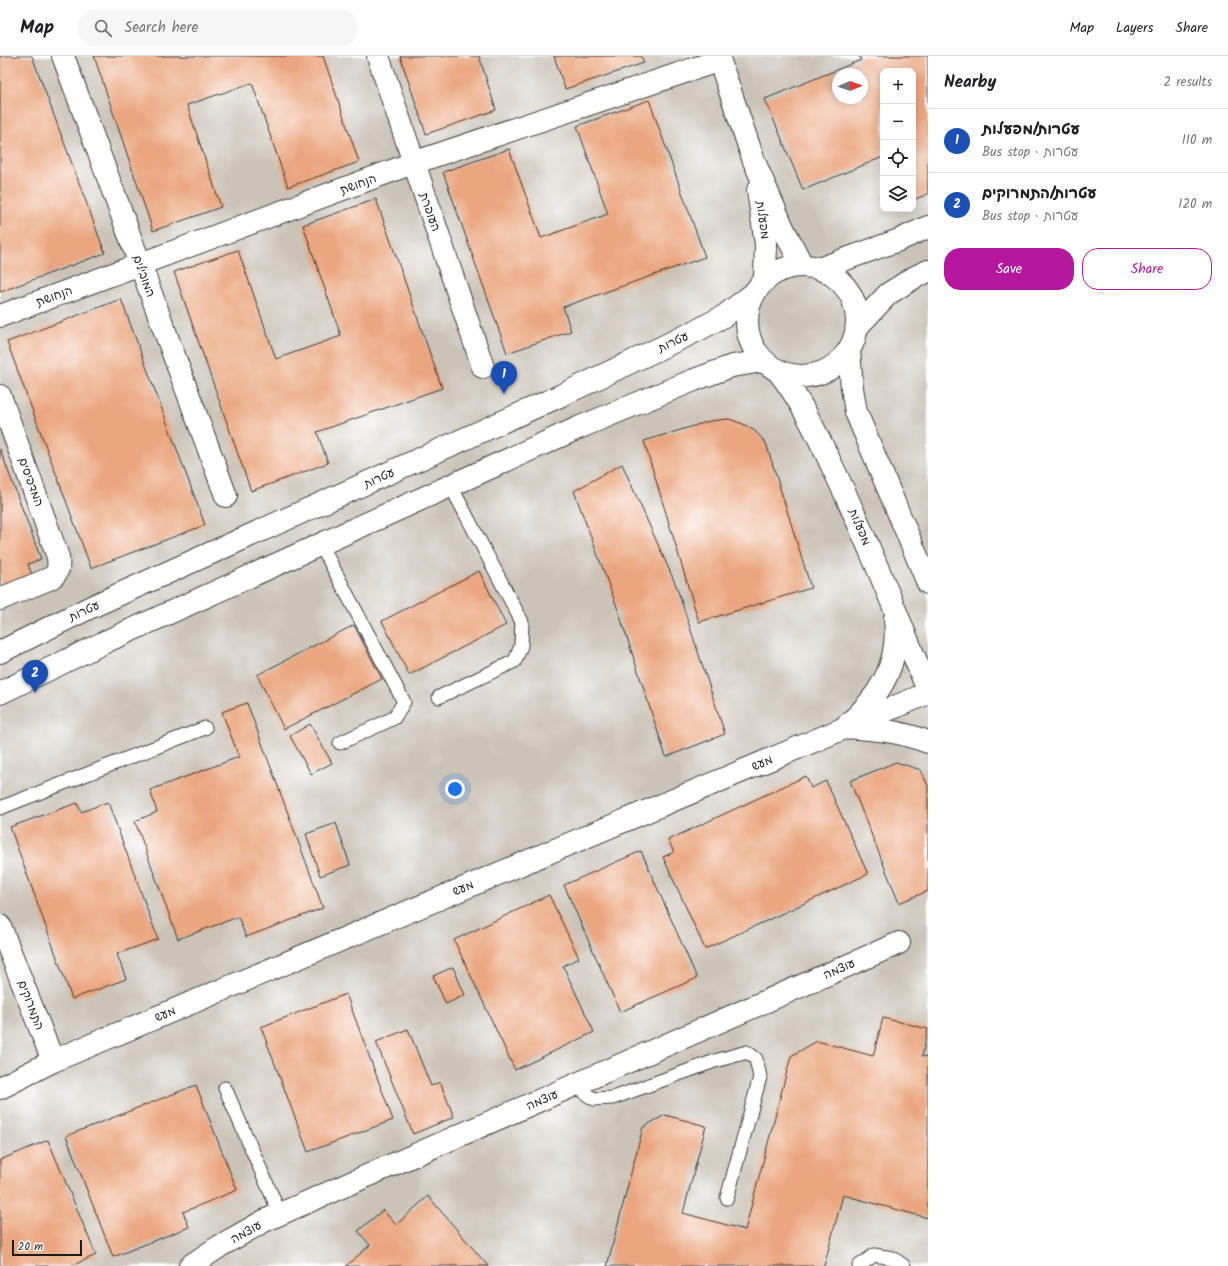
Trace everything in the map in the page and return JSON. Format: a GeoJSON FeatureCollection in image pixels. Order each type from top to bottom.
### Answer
{"type":"FeatureCollection","features":[{"type":"Feature","properties":{"kind":"street","name":"המובילים"},"geometry":{"type":"LineString","coordinates":[[63,56],[226,496]]}},
{"type":"Feature","properties":{"kind":"street","name":"העופרת"},"geometry":{"type":"LineString","coordinates":[[378,56],[413,164],[483,367]]}},
{"type":"Feature","properties":{"kind":"street","name":"הנחושת"},"geometry":{"type":"LineString","coordinates":[[0,316],[413,164],[719,58]]}},
{"type":"Feature","properties":{"kind":"street","name":"מפעלות"},"geometry":{"type":"LineString","coordinates":[[719,58],[754,161],[783,228],[811,266]]}},
{"type":"Feature","properties":{"kind":"street","name":"מפעלות"},"geometry":{"type":"LineString","coordinates":[[754,161],[766,244],[759,287]]}},
{"type":"Feature","properties":{"kind":"street"},"geometry":{"type":"LineString","coordinates":[[811,266],[834,275],[845,285],[853,298],[857,312],[857,327],[849,350],[839,363],[825,371],[809,376],[793,376],[770,366],[754,349],[748,336],[746,322],[748,308],[759,287],[776,271],[789,266],[811,266],[899,240],[928,227]]}},
{"type":"Feature","properties":{"kind":"street"},"geometry":{"type":"LineString","coordinates":[[857,327],[888,294],[915,277],[928,271]]}},
{"type":"Feature","properties":{"kind":"street","name":"עטרות"},"geometry":{"type":"LineString","coordinates":[[0,652],[91,607],[555,398],[698,330],[724,316],[759,287]]}},
{"type":"Feature","properties":{"kind":"street"},"geometry":{"type":"LineString","coordinates":[[849,350],[852,388],[856,412],[928,583]]}},
{"type":"Feature","properties":{"kind":"street"},"geometry":{"type":"LineString","coordinates":[[0,693],[107,641],[578,428],[694,380],[732,366],[770,366]]}},
{"type":"Feature","properties":{"kind":"street","name":"מפעלות"},"geometry":{"type":"LineString","coordinates":[[770,366],[790,386],[820,441],[846,495],[928,691]]}},
{"type":"Feature","properties":{"kind":"street","name":"המדפיסים"},"geometry":{"type":"LineString","coordinates":[[0,396],[58,557],[59,568],[56,574],[51,578],[0,599]]}},
{"type":"Feature","properties":{"kind":"street"},"geometry":{"type":"LineString","coordinates":[[845,728],[861,714],[887,677],[894,650],[894,607]]}},
{"type":"Feature","properties":{"kind":"street","name":"מעש"},"geometry":{"type":"LineString","coordinates":[[0,1088],[53,1061],[845,728],[928,691]]}},
{"type":"Feature","properties":{"kind":"street"},"geometry":{"type":"LineString","coordinates":[[845,728],[882,730],[910,735],[928,742]]}},
{"type":"Feature","properties":{"kind":"street","name":"התמרוקים"},"geometry":{"type":"LineString","coordinates":[[0,926],[53,1061]]}},
{"type":"Feature","properties":{"kind":"street","name":"עוצמה"},"geometry":{"type":"LineString","coordinates":[[190,1266],[220,1246],[264,1221],[899,943]]}},
{"type":"Feature","properties":{"kind":"lane"},"geometry":{"type":"LineString","coordinates":[[439,697],[515,661],[521,646],[522,622],[451,486]]}},
{"type":"Feature","properties":{"kind":"lane"},"geometry":{"type":"LineString","coordinates":[[321,545],[404,702],[394,718],[340,743]]}},
{"type":"Feature","properties":{"kind":"lane"},"geometry":{"type":"LineString","coordinates":[[0,808],[205,728]]}},
{"type":"Feature","properties":{"kind":"lane"},"geometry":{"type":"LineString","coordinates":[[579,1083],[586,1094],[594,1099],[613,1098],[716,1061],[747,1052],[756,1059],[760,1077],[727,1198]]}},
{"type":"Feature","properties":{"kind":"lane"},"geometry":{"type":"LineString","coordinates":[[225,1088],[280,1214]]}},
{"type":"Feature","properties":{"kind":"lane"},"geometry":{"type":"LineString","coordinates":[[859,1266],[874,1255],[893,1258],[904,1266]]}},
{"type":"Feature","properties":{"kind":"shaded area"},"geometry":{"type":"Polygon","coordinates":[[[0,56],[928,56],[928,1266],[0,1266],[0,56]]]}},
{"type":"Feature","properties":{"kind":"building"},"geometry":{"type":"Polygon","coordinates":[[[0,56],[32,56],[105,253],[0,292],[0,56]]]}},
{"type":"Feature","properties":{"kind":"building"},"geometry":{"type":"Polygon","coordinates":[[[94,56],[323,56],[359,162],[288,187],[252,83],[187,105],[221,207],[153,231],[94,56]]]}},
{"type":"Feature","properties":{"kind":"building"},"geometry":{"type":"Polygon","coordinates":[[[400,56],[479,56],[496,110],[426,134],[400,56]]]}},
{"type":"Feature","properties":{"kind":"building"},"geometry":{"type":"Polygon","coordinates":[[[554,56],[641,56],[644,63],[565,89],[554,56]]]}},
{"type":"Feature","properties":{"kind":"building"},"geometry":{"type":"Polygon","coordinates":[[[859,56],[928,56],[928,194],[916,199],[916,68],[880,68],[880,158],[803,190],[765,99],[832,72],[832,104],[868,104],[868,68],[841,68],[861,60],[859,56]]]}},
{"type":"Feature","properties":{"kind":"building"},"geometry":{"type":"Polygon","coordinates":[[[649,100],[705,257],[563,307],[571,331],[507,353],[443,172],[509,149],[541,238],[608,214],[577,126],[649,100]]]}},
{"type":"Feature","properties":{"kind":"building"},"geometry":{"type":"Polygon","coordinates":[[[376,199],[442,388],[317,432],[328,463],[251,491],[174,272],[238,250],[276,359],[341,336],[303,225],[376,199]]]}},
{"type":"Feature","properties":{"kind":"building"},"geometry":{"type":"Polygon","coordinates":[[[121,299],[205,525],[91,568],[7,342],[121,299]]]}},
{"type":"Feature","properties":{"kind":"building"},"geometry":{"type":"Polygon","coordinates":[[[729,419],[743,424],[755,431],[766,443],[811,588],[699,622],[644,441],[710,421],[729,419]]]}},
{"type":"Feature","properties":{"kind":"building"},"geometry":{"type":"Polygon","coordinates":[[[0,449],[41,559],[28,564],[32,575],[0,587],[0,449]]]}},
{"type":"Feature","properties":{"kind":"building"},"geometry":{"type":"Polygon","coordinates":[[[622,464],[676,585],[725,734],[666,757],[617,607],[574,491],[622,464]]]}},
{"type":"Feature","properties":{"kind":"building"},"geometry":{"type":"Polygon","coordinates":[[[479,571],[506,625],[409,675],[382,621],[479,571]]]}},
{"type":"Feature","properties":{"kind":"building"},"geometry":{"type":"Polygon","coordinates":[[[354,625],[382,679],[284,729],[257,675],[354,625]]]}},
{"type":"Feature","properties":{"kind":"building"},"geometry":{"type":"Polygon","coordinates":[[[247,703],[323,908],[246,937],[238,917],[178,939],[135,821],[157,812],[150,790],[239,757],[222,712],[247,703]]]}},
{"type":"Feature","properties":{"kind":"building"},"geometry":{"type":"Polygon","coordinates":[[[310,724],[332,763],[311,774],[290,736],[310,724]]]}},
{"type":"Feature","properties":{"kind":"building"},"geometry":{"type":"Polygon","coordinates":[[[896,762],[921,770],[928,786],[928,891],[899,903],[850,781],[896,762]]]}},
{"type":"Feature","properties":{"kind":"building"},"geometry":{"type":"Polygon","coordinates":[[[806,776],[811,788],[826,781],[868,874],[705,949],[663,857],[674,852],[668,840],[806,776]]]}},
{"type":"Feature","properties":{"kind":"building"},"geometry":{"type":"Polygon","coordinates":[[[108,802],[158,939],[117,954],[126,979],[72,999],[10,827],[77,803],[81,812],[108,802]]]}},
{"type":"Feature","properties":{"kind":"building"},"geometry":{"type":"Polygon","coordinates":[[[336,823],[350,865],[320,876],[306,834],[336,823]]]}},
{"type":"Feature","properties":{"kind":"building"},"geometry":{"type":"Polygon","coordinates":[[[641,851],[697,978],[620,1012],[564,885],[641,851]]]}},
{"type":"Feature","properties":{"kind":"building"},"geometry":{"type":"Polygon","coordinates":[[[549,895],[579,958],[563,966],[594,1032],[515,1070],[454,940],[549,895]]]}},
{"type":"Feature","properties":{"kind":"building"},"geometry":{"type":"Polygon","coordinates":[[[453,967],[465,995],[446,1004],[433,976],[453,967]]]}},
{"type":"Feature","properties":{"kind":"building"},"geometry":{"type":"Polygon","coordinates":[[[346,994],[393,1120],[308,1152],[261,1027],[346,994]]]}},
{"type":"Feature","properties":{"kind":"building"},"geometry":{"type":"Polygon","coordinates":[[[883,1018],[928,1029],[922,1056],[928,1057],[928,1218],[843,1195],[824,1266],[607,1266],[643,1127],[665,1115],[706,1126],[683,1213],[745,1230],[791,1056],[817,1041],[873,1056],[883,1018]]]}},
{"type":"Feature","properties":{"kind":"building"},"geometry":{"type":"Polygon","coordinates":[[[408,1029],[431,1086],[440,1082],[454,1117],[413,1134],[376,1042],[408,1029]]]}},
{"type":"Feature","properties":{"kind":"building"},"geometry":{"type":"Polygon","coordinates":[[[196,1085],[237,1190],[183,1212],[189,1227],[113,1257],[66,1136],[196,1085]]]}},
{"type":"Feature","properties":{"kind":"building"},"geometry":{"type":"Polygon","coordinates":[[[48,1140],[96,1255],[71,1266],[0,1266],[0,1160],[48,1140]]]}},
{"type":"Feature","properties":{"kind":"building"},"geometry":{"type":"Polygon","coordinates":[[[428,1196],[488,1266],[346,1266],[370,1245],[358,1231],[383,1210],[396,1225],[428,1196]]]}},
{"type":"Feature","properties":{"kind":"place","name":"עטרות/מפעלות"},"geometry":{"type":"Point","coordinates":[504,394]}},
{"type":"Feature","properties":{"kind":"place","name":"עטרות/התמרוקים"},"geometry":{"type":"Point","coordinates":[35,693]}}]}
